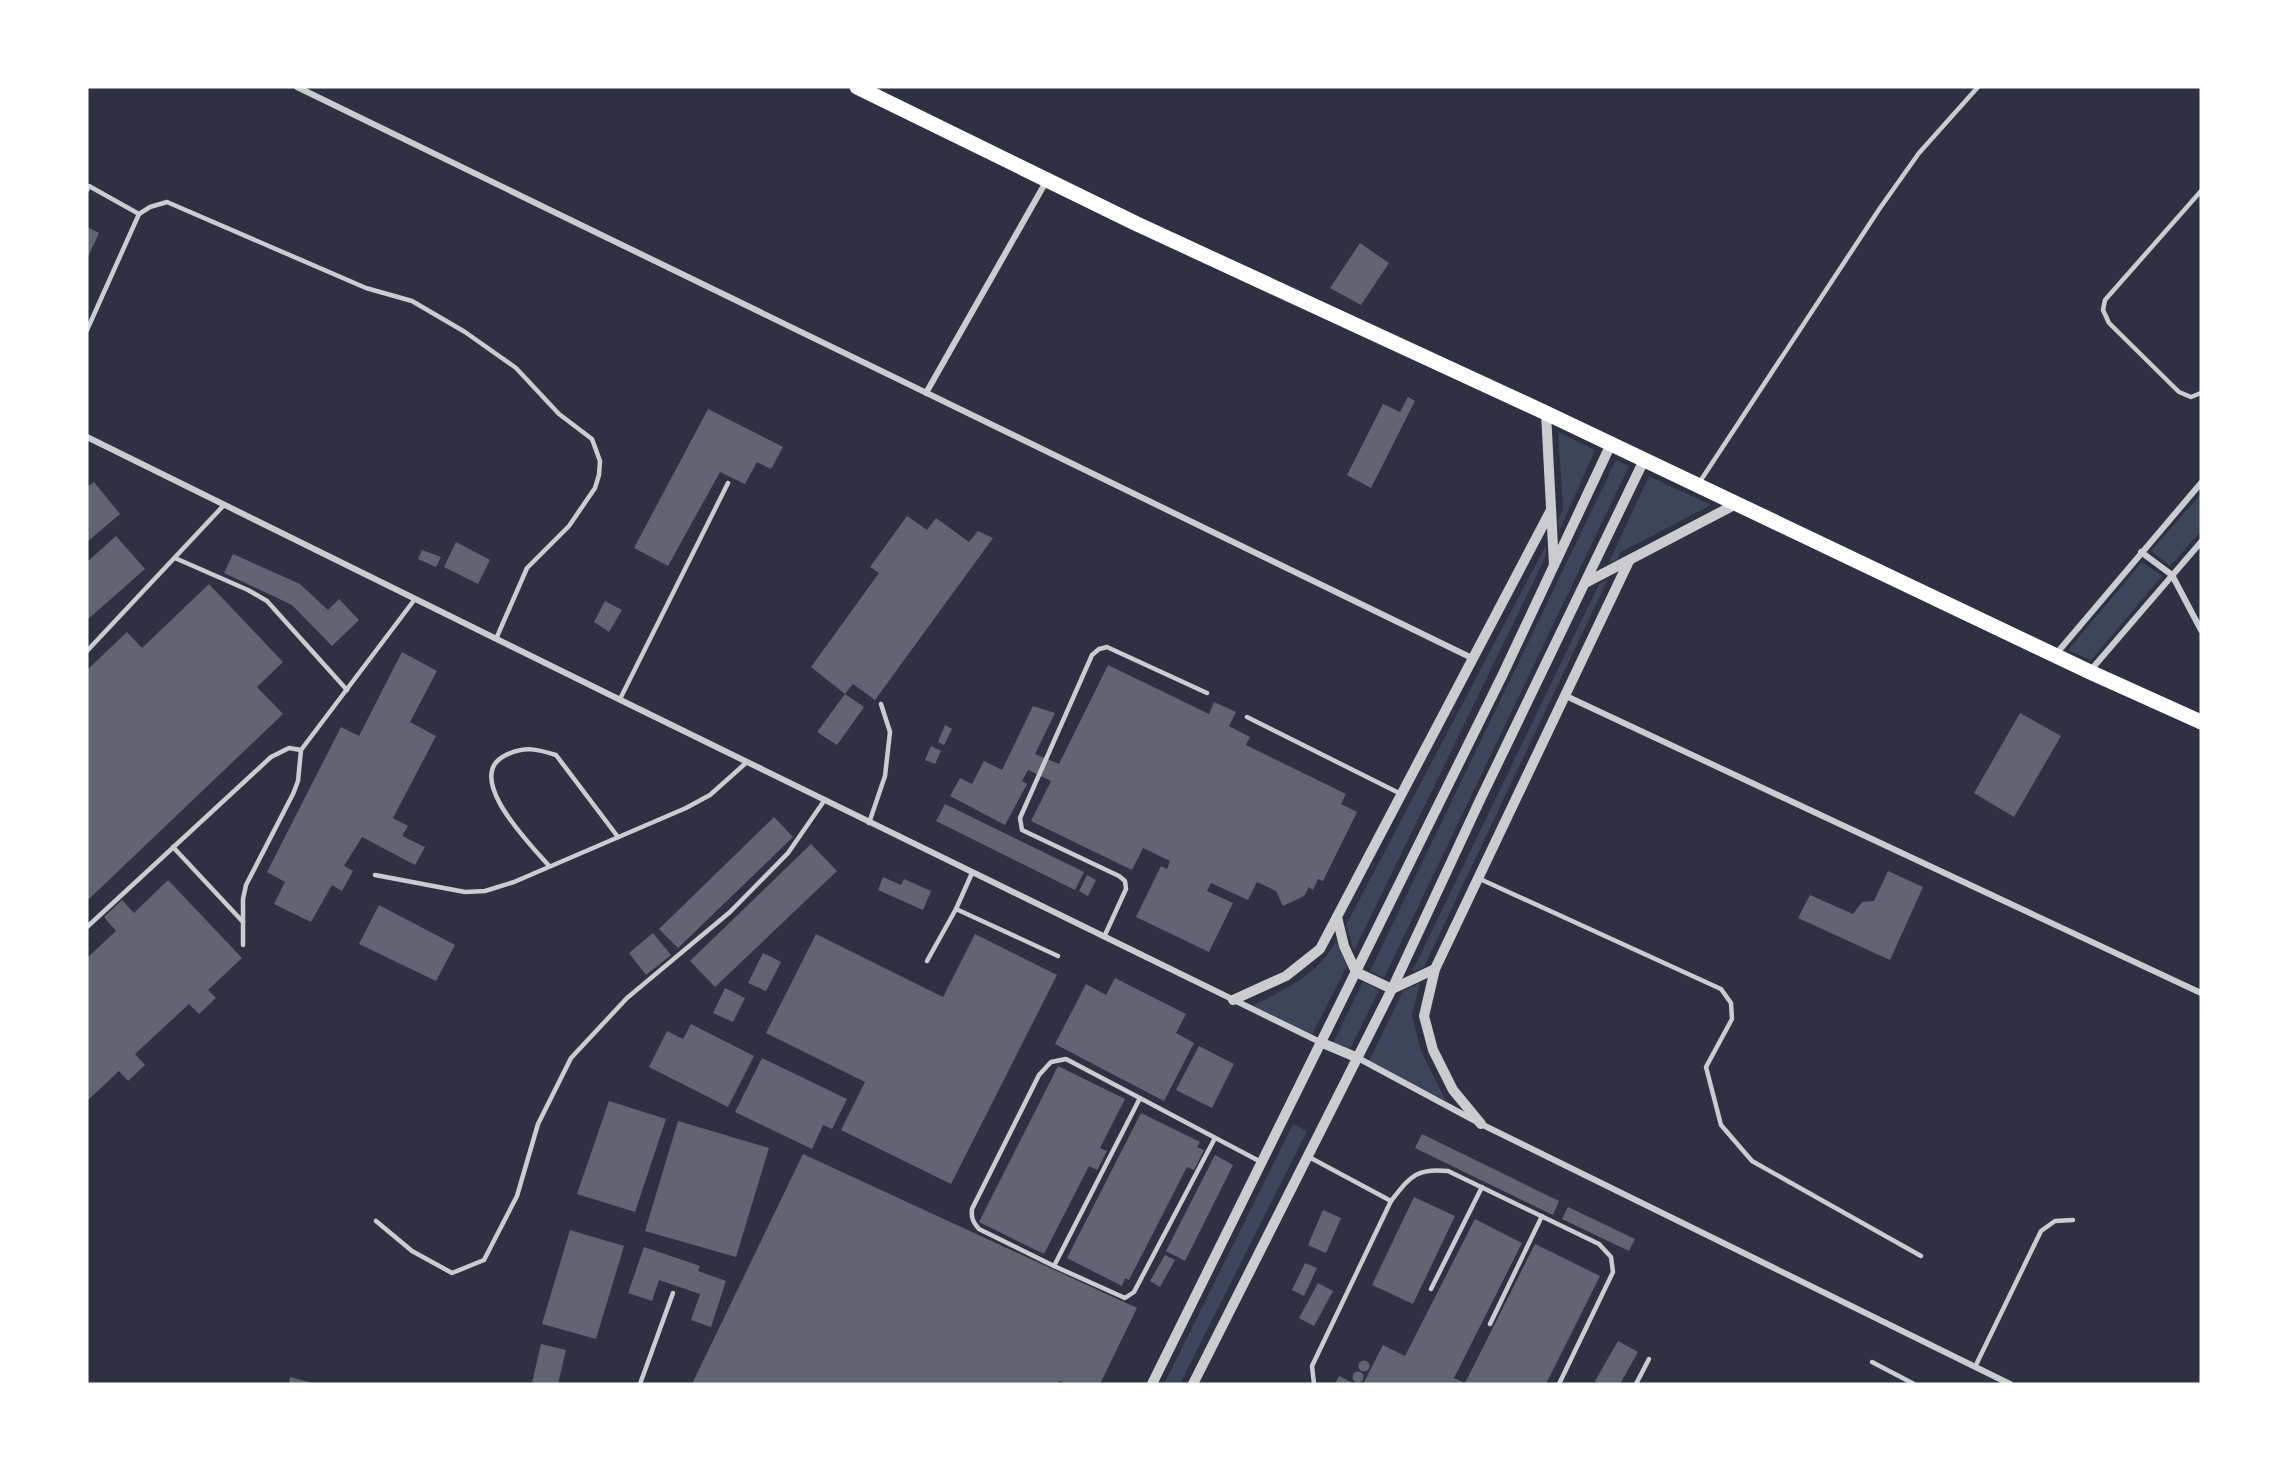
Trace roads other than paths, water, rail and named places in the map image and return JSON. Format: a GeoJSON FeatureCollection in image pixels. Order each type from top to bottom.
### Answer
{"type":"FeatureCollection","features":[{"type":"Feature","properties":{"kind":"main road"},"geometry":{"type":"LineString","coordinates":[[857,87],[1137,224],[1546,413],[2090,672],[2201,722]]}},
{"type":"Feature","properties":{"kind":"street"},"geometry":{"type":"LineString","coordinates":[[297,87],[1474,659]]}},
{"type":"Feature","properties":{"kind":"street"},"geometry":{"type":"LineString","coordinates":[[926,393],[1047,180]]}},
{"type":"Feature","properties":{"kind":"street"},"geometry":{"type":"LineString","coordinates":[[1546,413],[1554,568]]}},
{"type":"Feature","properties":{"kind":"street"},"geometry":{"type":"LineString","coordinates":[[87,437],[869,823],[1320,1042],[1358,1058],[1481,1124],[2010,1384]]}},
{"type":"Feature","properties":{"kind":"street"},"geometry":{"type":"LineString","coordinates":[[1152,1384],[1554,568],[1611,444]]}},
{"type":"Feature","properties":{"kind":"street"},"geometry":{"type":"LineString","coordinates":[[1193,1384],[1392,989],[1644,460]]}},
{"type":"Feature","properties":{"kind":"street"},"geometry":{"type":"LineString","coordinates":[[2055,655],[2201,483]]}},
{"type":"Feature","properties":{"kind":"street"},"geometry":{"type":"LineString","coordinates":[[1587,582],[1736,504]]}},
{"type":"Feature","properties":{"kind":"street"},"geometry":{"type":"LineString","coordinates":[[1233,1000],[1286,976],[1320,948],[1551,510]]}},
{"type":"Feature","properties":{"kind":"street"},"geometry":{"type":"LineString","coordinates":[[2090,672],[2201,542]]}},
{"type":"Feature","properties":{"kind":"street"},"geometry":{"type":"LineString","coordinates":[[2141,552],[2172,575],[2201,630]]}},
{"type":"Feature","properties":{"kind":"street"},"geometry":{"type":"LineString","coordinates":[[1481,1124],[1453,1090],[1433,1050],[1424,1016],[1435,969],[1629,561]]}},
{"type":"Feature","properties":{"kind":"street"},"geometry":{"type":"LineString","coordinates":[[1566,696],[2201,993]]}},
{"type":"Feature","properties":{"kind":"street"},"geometry":{"type":"LineString","coordinates":[[1337,917],[1344,946],[1356,972],[1392,989]]}},
{"type":"Feature","properties":{"kind":"street"},"geometry":{"type":"LineString","coordinates":[[1392,989],[1435,969]]}},
{"type":"Feature","properties":{"kind":"lane"},"geometry":{"type":"LineString","coordinates":[[1698,486],[1880,208],[1919,153],[1978,87]]}},
{"type":"Feature","properties":{"kind":"lane"},"geometry":{"type":"LineString","coordinates":[[87,190],[89,186],[139,214]]}},
{"type":"Feature","properties":{"kind":"lane"},"geometry":{"type":"LineString","coordinates":[[2201,191],[2105,300],[2103,310],[2109,323],[2179,392],[2191,397],[2201,393]]}},
{"type":"Feature","properties":{"kind":"lane"},"geometry":{"type":"LineString","coordinates":[[87,330],[139,214],[150,207],[167,202],[366,288],[412,301],[465,332],[516,368],[559,414],[592,439],[600,461],[599,475],[595,488],[569,526],[527,568],[496,639]]}},
{"type":"Feature","properties":{"kind":"lane"},"geometry":{"type":"LineString","coordinates":[[620,699],[728,483]]}},
{"type":"Feature","properties":{"kind":"lane"},"geometry":{"type":"LineString","coordinates":[[87,651],[224,505]]}},
{"type":"Feature","properties":{"kind":"lane"},"geometry":{"type":"LineString","coordinates":[[174,558],[248,590],[267,601],[347,690]]}},
{"type":"Feature","properties":{"kind":"lane"},"geometry":{"type":"LineString","coordinates":[[243,945],[243,899],[246,885],[293,794],[298,781],[301,750],[415,599]]}},
{"type":"Feature","properties":{"kind":"lane"},"geometry":{"type":"LineString","coordinates":[[1104,937],[1126,889],[1125,881],[1119,876],[1022,830],[1020,818],[1092,655],[1099,649],[1107,647],[1207,693]]}},
{"type":"Feature","properties":{"kind":"lane"},"geometry":{"type":"LineString","coordinates":[[869,823],[885,776],[890,732],[881,704]]}},
{"type":"Feature","properties":{"kind":"lane"},"geometry":{"type":"LineString","coordinates":[[1247,717],[1401,794]]}},
{"type":"Feature","properties":{"kind":"lane"},"geometry":{"type":"LineString","coordinates":[[87,927],[271,757],[289,748],[301,750]]}},
{"type":"Feature","properties":{"kind":"lane"},"geometry":{"type":"LineString","coordinates":[[549,866],[503,810],[493,790],[492,772],[499,759],[520,748],[556,755],[618,837]]}},
{"type":"Feature","properties":{"kind":"lane"},"geometry":{"type":"LineString","coordinates":[[375,875],[465,892],[485,891],[686,808],[710,795],[747,762]]}},
{"type":"Feature","properties":{"kind":"lane"},"geometry":{"type":"LineString","coordinates":[[376,1221],[412,1251],[452,1273],[484,1260],[518,1196],[538,1124],[571,1058],[627,999],[730,912],[788,853],[824,801]]}},
{"type":"Feature","properties":{"kind":"lane"},"geometry":{"type":"LineString","coordinates":[[173,847],[243,922]]}},
{"type":"Feature","properties":{"kind":"lane"},"geometry":{"type":"LineString","coordinates":[[927,961],[956,909],[972,873]]}},
{"type":"Feature","properties":{"kind":"lane"},"geometry":{"type":"LineString","coordinates":[[1478,878],[1721,989],[1731,1003],[1732,1019],[1706,1067],[1721,1125],[1752,1161],[1921,1256]]}},
{"type":"Feature","properties":{"kind":"lane"},"geometry":{"type":"LineString","coordinates":[[956,909],[1058,956]]}},
{"type":"Feature","properties":{"kind":"lane"},"geometry":{"type":"LineString","coordinates":[[1215,1138],[1134,1292],[1125,1298],[979,1229],[973,1223],[972,1209],[1039,1075],[1050,1062],[1066,1059],[1261,1162]]}},
{"type":"Feature","properties":{"kind":"lane"},"geometry":{"type":"LineString","coordinates":[[1054,1266],[1140,1098]]}},
{"type":"Feature","properties":{"kind":"lane"},"geometry":{"type":"LineString","coordinates":[[1306,1156],[1391,1201]]}},
{"type":"Feature","properties":{"kind":"lane"},"geometry":{"type":"LineString","coordinates":[[1314,1384],[1312,1366],[1391,1201],[1410,1177],[1430,1169],[1448,1171],[1542,1216],[1599,1244],[1611,1257],[1613,1272],[1559,1384]]}},
{"type":"Feature","properties":{"kind":"lane"},"geometry":{"type":"LineString","coordinates":[[1431,1289],[1482,1187]]}},
{"type":"Feature","properties":{"kind":"lane"},"geometry":{"type":"LineString","coordinates":[[1490,1324],[1542,1216]]}},
{"type":"Feature","properties":{"kind":"lane"},"geometry":{"type":"LineString","coordinates":[[1975,1367],[2041,1230],[2055,1221],[2073,1220]]}},
{"type":"Feature","properties":{"kind":"lane"},"geometry":{"type":"LineString","coordinates":[[640,1384],[673,1293]]}},
{"type":"Feature","properties":{"kind":"lane"},"geometry":{"type":"LineString","coordinates":[[1635,1384],[1649,1359]]}},
{"type":"Feature","properties":{"kind":"lane"},"geometry":{"type":"LineString","coordinates":[[1872,1362],[1914,1384]]}}]}
